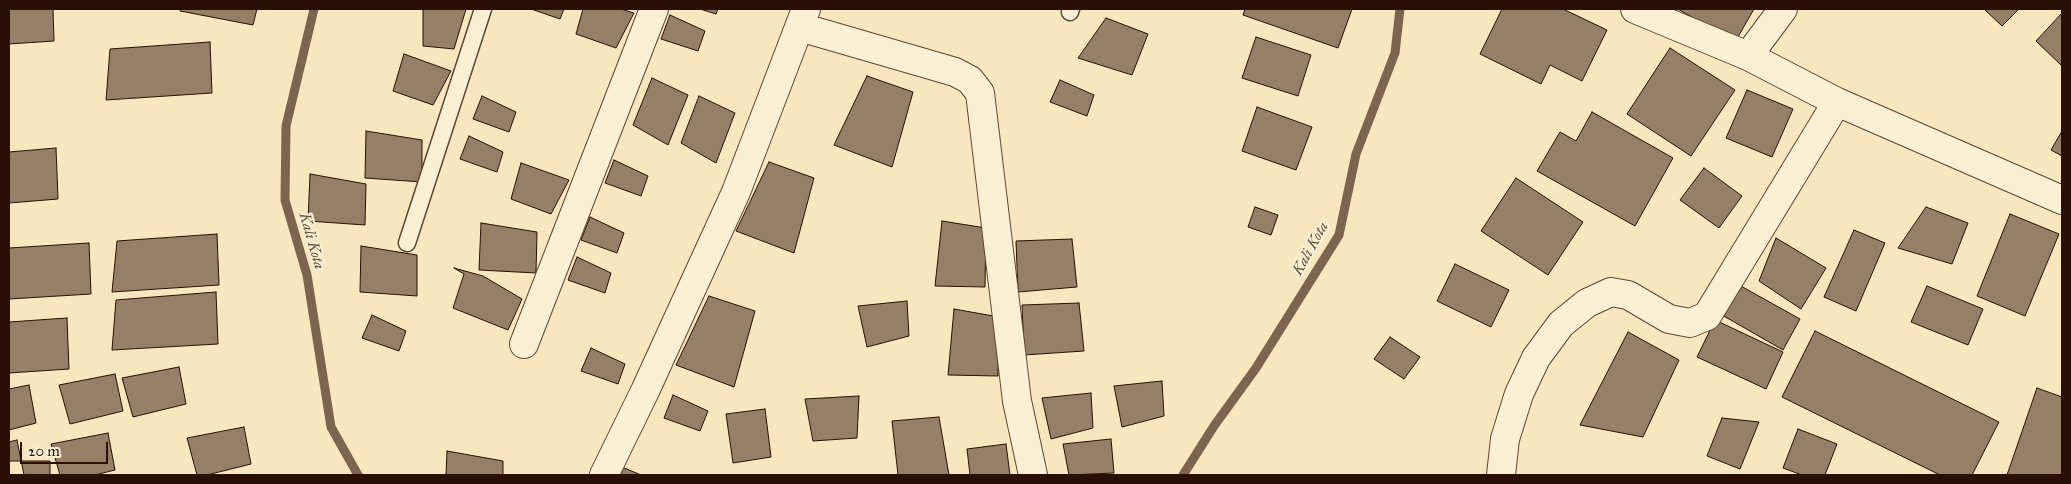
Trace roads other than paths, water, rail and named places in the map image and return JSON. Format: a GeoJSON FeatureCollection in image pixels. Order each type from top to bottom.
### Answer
{"type":"FeatureCollection","features":[{"type":"Feature","properties":{"kind":"street"},"geometry":{"type":"LineString","coordinates":[[524,344],[654,9]]}},
{"type":"Feature","properties":{"kind":"street"},"geometry":{"type":"LineString","coordinates":[[1635,9],[1748,56],[1837,102],[2062,200]]}},
{"type":"Feature","properties":{"kind":"street"},"geometry":{"type":"LineString","coordinates":[[1748,56],[1782,9]]}},
{"type":"Feature","properties":{"kind":"street"},"geometry":{"type":"LineString","coordinates":[[604,475],[645,391],[736,192],[803,18],[955,72],[970,80],[980,93],[1018,401],[1033,475]]}},
{"type":"Feature","properties":{"kind":"street"},"geometry":{"type":"LineString","coordinates":[[1501,475],[1505,439],[1519,394],[1536,358],[1560,324],[1586,302],[1611,292],[1628,295],[1669,319],[1690,323],[1707,316],[1837,102]]}},
{"type":"Feature","properties":{"kind":"lane"},"geometry":{"type":"LineString","coordinates":[[407,243],[483,9]]}},
{"type":"Feature","properties":{"kind":"waterway","name":"Kali Kota"},"geometry":{"type":"LineString","coordinates":[[314,9],[286,126],[285,200],[307,275],[331,427],[358,475]]}},
{"type":"Feature","properties":{"kind":"waterway","name":"Kali Kota"},"geometry":{"type":"LineString","coordinates":[[1183,475],[1214,426],[1256,368],[1339,235],[1356,154],[1395,53],[1400,9]]}}]}
